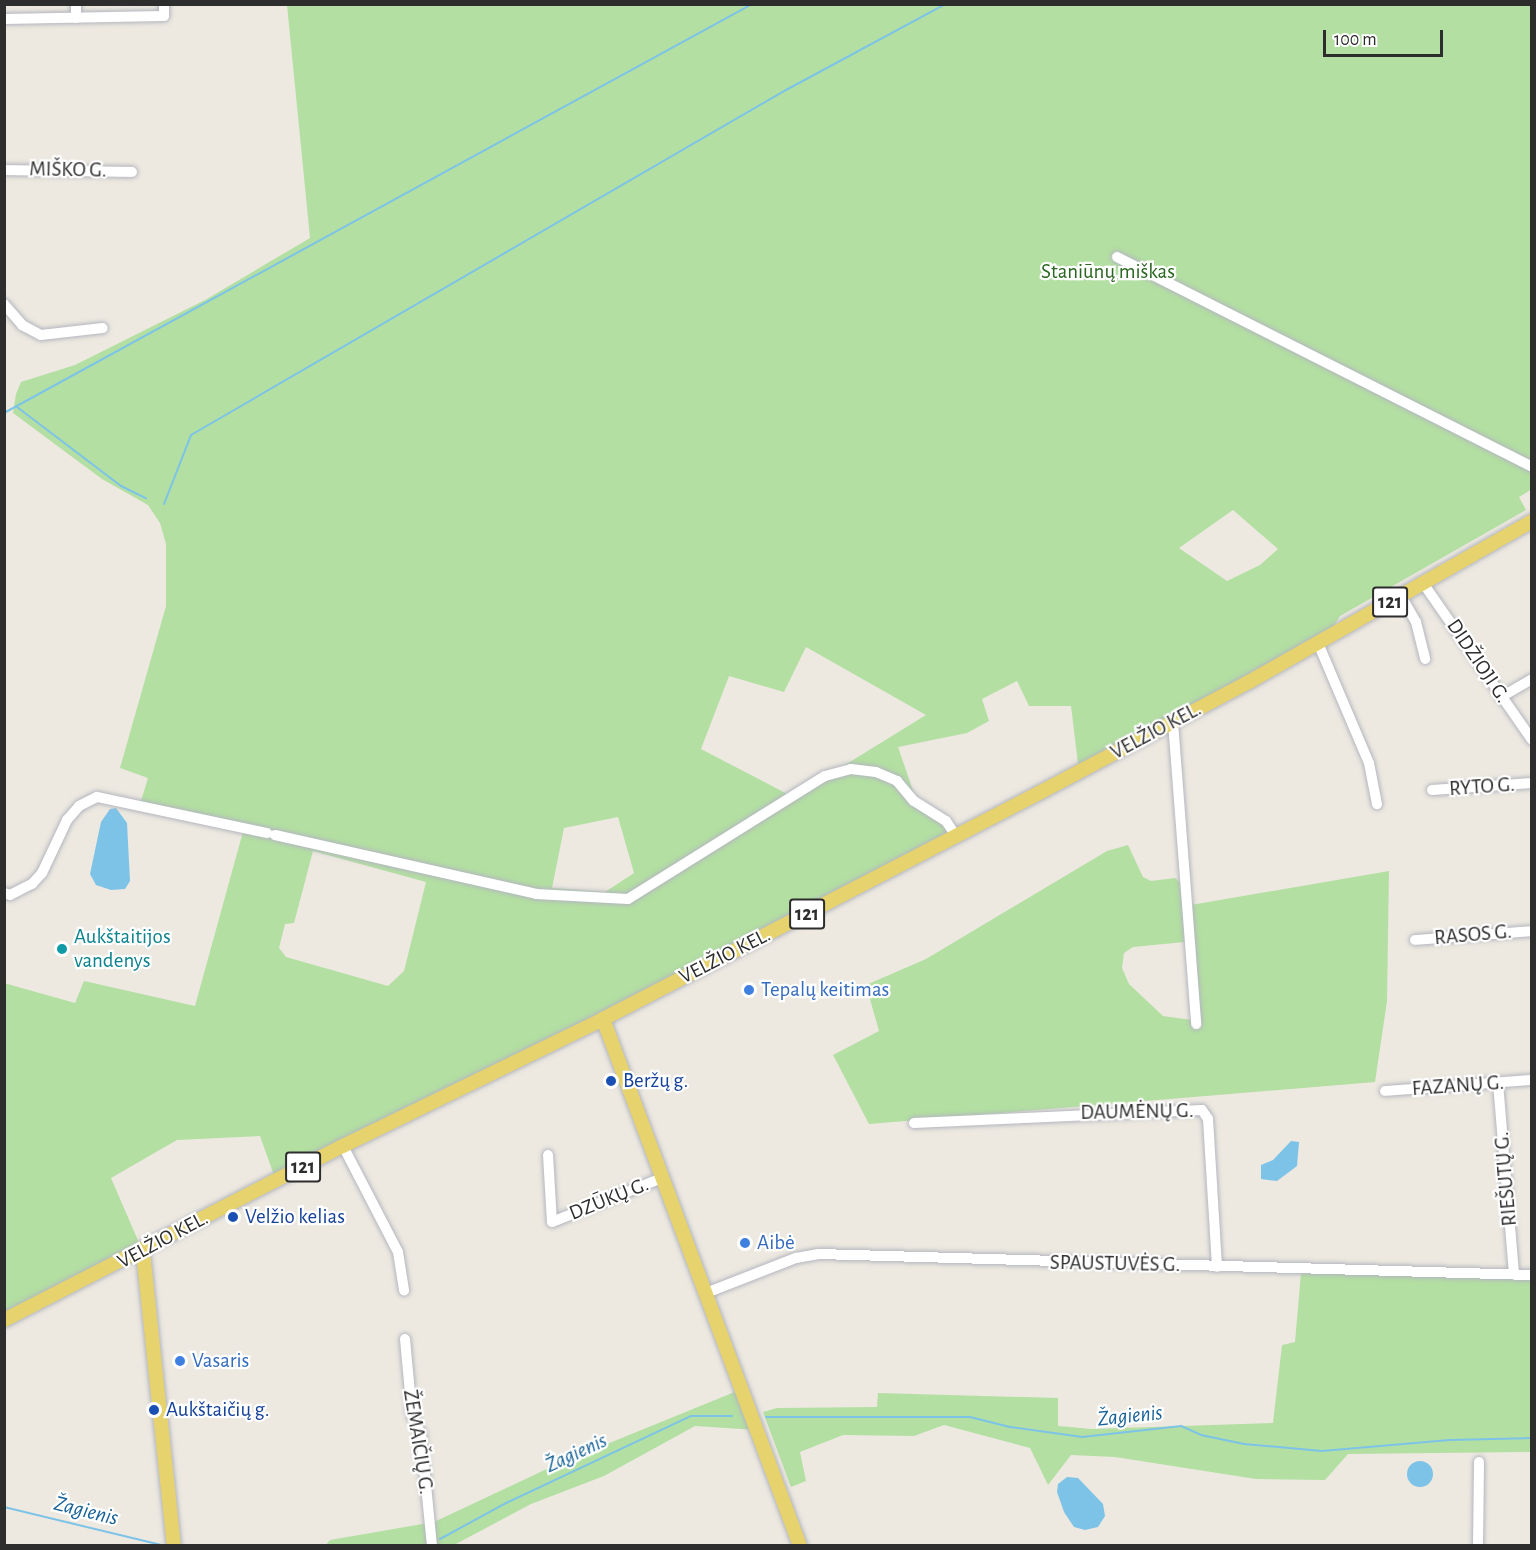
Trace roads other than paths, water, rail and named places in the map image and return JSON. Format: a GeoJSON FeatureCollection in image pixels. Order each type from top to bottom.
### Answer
{"type":"FeatureCollection","features":[{"type":"Feature","properties":{"kind":"main road","name":"VELŽIO KEL."},"geometry":{"type":"LineString","coordinates":[[4,1320],[142,1252],[344,1146],[603,1019],[956,836],[1318,643],[1532,521]]}},
{"type":"Feature","properties":{"kind":"main road"},"geometry":{"type":"LineString","coordinates":[[603,1019],[800,1545]]}},
{"type":"Feature","properties":{"kind":"main road"},"geometry":{"type":"LineString","coordinates":[[142,1252],[174,1545]]}},
{"type":"Feature","properties":{"kind":"street"},"geometry":{"type":"LineString","coordinates":[[76,4],[76,18]]}},
{"type":"Feature","properties":{"kind":"street"},"geometry":{"type":"LineString","coordinates":[[4,19],[164,16],[164,4]]}},
{"type":"Feature","properties":{"kind":"street","name":"MIŠKO G."},"geometry":{"type":"LineString","coordinates":[[4,170],[132,172]]}},
{"type":"Feature","properties":{"kind":"street"},"geometry":{"type":"LineString","coordinates":[[1117,257],[1532,466]]}},
{"type":"Feature","properties":{"kind":"street"},"geometry":{"type":"LineString","coordinates":[[4,304],[22,325],[41,335],[103,328]]}},
{"type":"Feature","properties":{"kind":"street","name":"DIDŽIOJI G."},"geometry":{"type":"LineString","coordinates":[[1423,583],[1532,740]]}},
{"type":"Feature","properties":{"kind":"street"},"geometry":{"type":"LineString","coordinates":[[1401,596],[1416,622],[1425,659]]}},
{"type":"Feature","properties":{"kind":"street"},"geometry":{"type":"LineString","coordinates":[[1318,643],[1365,754],[1377,804]]}},
{"type":"Feature","properties":{"kind":"street"},"geometry":{"type":"LineString","coordinates":[[1501,697],[1532,679]]}},
{"type":"Feature","properties":{"kind":"street"},"geometry":{"type":"LineString","coordinates":[[1173,722],[1197,1024]]}},
{"type":"Feature","properties":{"kind":"street"},"geometry":{"type":"LineString","coordinates":[[4,893],[10,895],[32,884],[42,873],[67,820],[88,799],[97,797],[536,894],[628,899],[825,776],[851,769],[876,772],[897,781],[914,801],[951,825],[956,836]]}},
{"type":"Feature","properties":{"kind":"street","name":"RYTO G."},"geometry":{"type":"LineString","coordinates":[[1432,790],[1532,783]]}},
{"type":"Feature","properties":{"kind":"street","name":"RASOS G."},"geometry":{"type":"LineString","coordinates":[[1415,940],[1532,930]]}},
{"type":"Feature","properties":{"kind":"street","name":"FAZANŲ G."},"geometry":{"type":"LineString","coordinates":[[1385,1091],[1532,1080]]}},
{"type":"Feature","properties":{"kind":"street","name":"RIEŠUTŲ G."},"geometry":{"type":"LineString","coordinates":[[1498,1083],[1514,1274]]}},
{"type":"Feature","properties":{"kind":"street","name":"DAUMĖNŲ G."},"geometry":{"type":"LineString","coordinates":[[914,1123],[1202,1110],[1208,1119],[1217,1267]]}},
{"type":"Feature","properties":{"kind":"street"},"geometry":{"type":"LineString","coordinates":[[344,1146],[398,1252],[404,1291]]}},
{"type":"Feature","properties":{"kind":"street","name":"DZŪKŲ G."},"geometry":{"type":"LineString","coordinates":[[548,1155],[552,1222],[662,1178]]}},
{"type":"Feature","properties":{"kind":"street","name":"SPAUSTUVĖS G."},"geometry":{"type":"LineString","coordinates":[[706,1293],[796,1258],[819,1254],[1532,1275]]}},
{"type":"Feature","properties":{"kind":"street","name":"ŽEMAIČIŲ G."},"geometry":{"type":"LineString","coordinates":[[405,1339],[412,1415],[421,1434],[432,1545]]}},
{"type":"Feature","properties":{"kind":"street"},"geometry":{"type":"LineString","coordinates":[[1478,1545],[1479,1462]]}},
{"type":"Feature","properties":{"kind":"water"},"geometry":{"type":"Polygon","coordinates":[[[116,808],[127,823],[130,881],[125,889],[111,890],[96,885],[90,874],[101,822],[110,809],[116,808]]]}},
{"type":"Feature","properties":{"kind":"water"},"geometry":{"type":"Polygon","coordinates":[[[1291,1141],[1299,1142],[1297,1166],[1277,1181],[1261,1179],[1261,1165],[1273,1160],[1291,1141]]]}},
{"type":"Feature","properties":{"kind":"water"},"geometry":{"type":"Polygon","coordinates":[[[1420,1461],[1429,1465],[1433,1474],[1429,1483],[1420,1487],[1411,1483],[1407,1474],[1411,1465],[1420,1461]]]}},
{"type":"Feature","properties":{"kind":"water"},"geometry":{"type":"Polygon","coordinates":[[[1067,1477],[1078,1478],[1103,1504],[1105,1516],[1098,1527],[1085,1530],[1074,1527],[1064,1512],[1057,1492],[1058,1484],[1067,1477]]]}},
{"type":"Feature","properties":{"kind":"waterway"},"geometry":{"type":"LineString","coordinates":[[4,413],[752,4]]}},
{"type":"Feature","properties":{"kind":"waterway"},"geometry":{"type":"LineString","coordinates":[[164,504],[191,435],[786,90],[946,4]]}},
{"type":"Feature","properties":{"kind":"waterway"},"geometry":{"type":"LineString","coordinates":[[17,407],[121,486],[146,498]]}},
{"type":"Feature","properties":{"kind":"waterway","name":"Žagienis"},"geometry":{"type":"LineString","coordinates":[[440,1539],[506,1503],[691,1416],[732,1416]]}},
{"type":"Feature","properties":{"kind":"waterway","name":"Žagienis"},"geometry":{"type":"LineString","coordinates":[[766,1417],[970,1417],[1010,1427],[1082,1437],[1181,1426],[1201,1435],[1244,1444],[1322,1451],[1450,1440],[1532,1438]]}},
{"type":"Feature","properties":{"kind":"waterway","name":"Žagienis"},"geometry":{"type":"LineString","coordinates":[[4,1507],[161,1545]]}},
{"type":"Feature","properties":{"kind":"place","name":"Aukštaitijos vandenys"},"geometry":{"type":"Point","coordinates":[62,949]}},
{"type":"Feature","properties":{"kind":"place","name":"Tepalų keitimas"},"geometry":{"type":"Point","coordinates":[749,990]}},
{"type":"Feature","properties":{"kind":"place","name":"Beržų g."},"geometry":{"type":"Point","coordinates":[611,1081]}},
{"type":"Feature","properties":{"kind":"place","name":"Velžio kelias"},"geometry":{"type":"Point","coordinates":[233,1217]}},
{"type":"Feature","properties":{"kind":"place","name":"Aibė"},"geometry":{"type":"Point","coordinates":[745,1243]}},
{"type":"Feature","properties":{"kind":"place","name":"Vasaris"},"geometry":{"type":"Point","coordinates":[180,1361]}},
{"type":"Feature","properties":{"kind":"place","name":"Aukštaičių g."},"geometry":{"type":"Point","coordinates":[154,1410]}},
{"type":"Feature","properties":{"kind":"park label","name":"Staniūnų miškas"},"geometry":{"type":"Point","coordinates":[1108,272]}}]}
